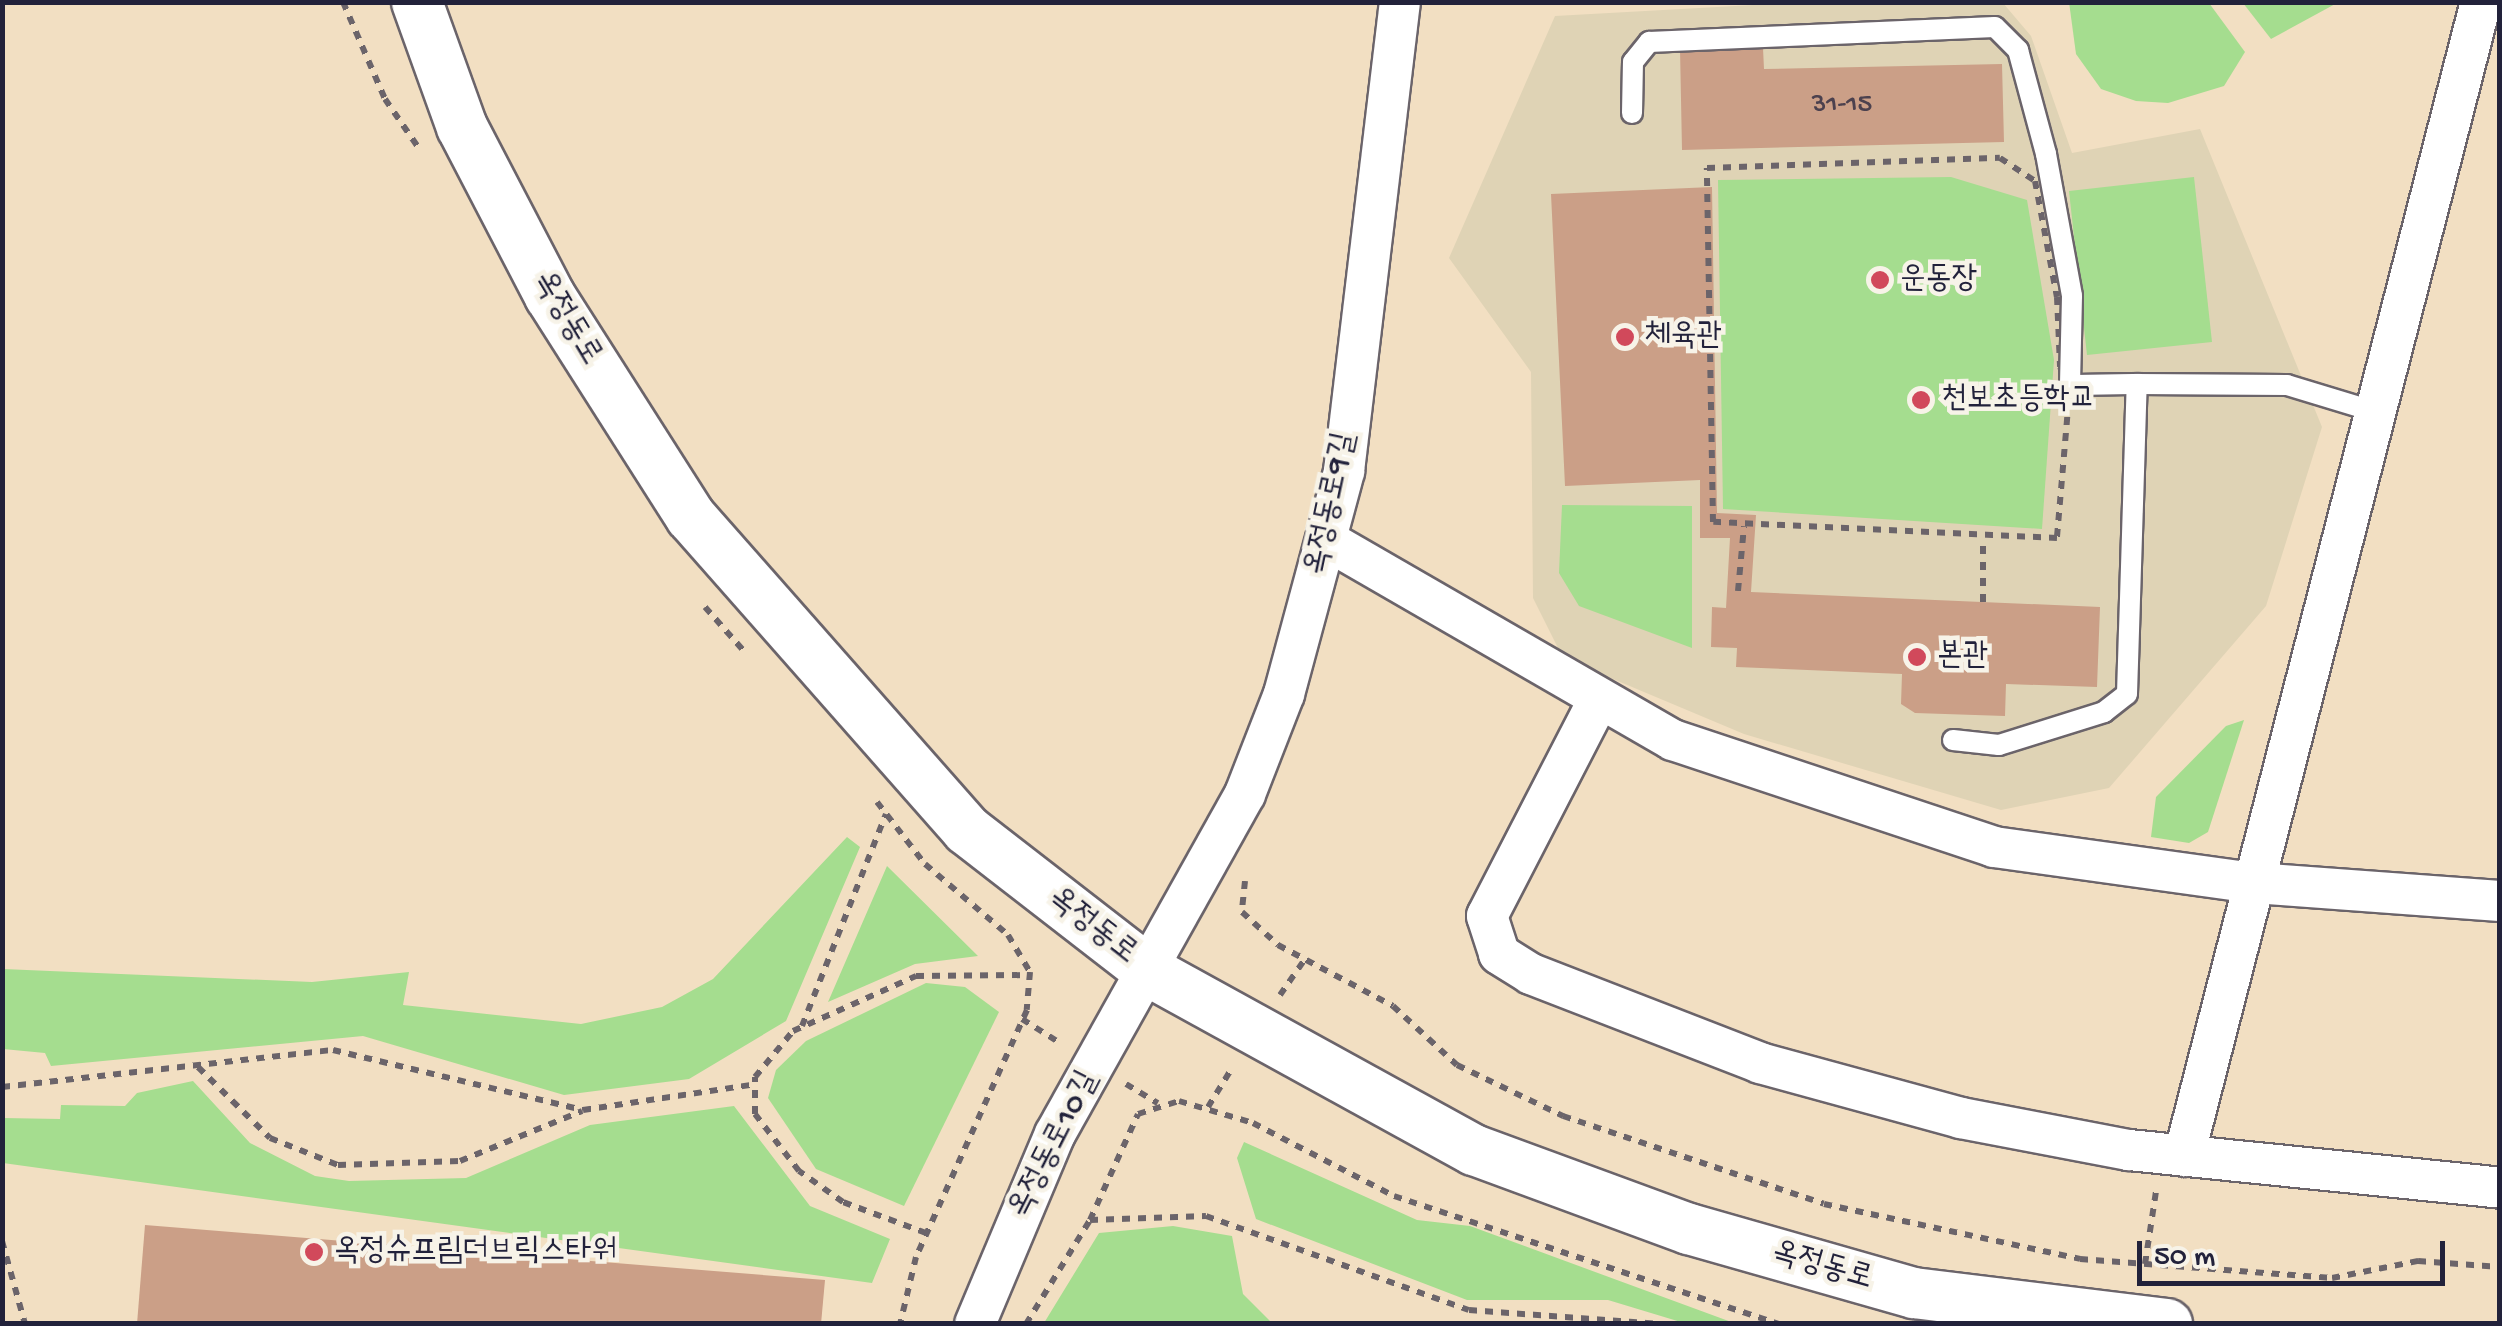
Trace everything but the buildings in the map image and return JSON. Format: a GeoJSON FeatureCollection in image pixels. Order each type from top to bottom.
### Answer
{"type":"FeatureCollection","features":[{"type":"Feature","properties":{"kind":"street","name":"옥정동로"},"geometry":{"type":"LineString","coordinates":[[417,2],[462,127],[550,296],[691,517],[968,830],[1150,972],[1474,1150],[1689,1229],[1914,1293],[2167,1324]]}},
{"type":"Feature","properties":{"kind":"street","name":"옥정동로9길"},"geometry":{"type":"LineString","coordinates":[[1150,972],[1244,794],[1328,541],[1400,2]]}},
{"type":"Feature","properties":{"kind":"street"},"geometry":{"type":"LineString","coordinates":[[2184,1156],[2481,2]]}},
{"type":"Feature","properties":{"kind":"street"},"geometry":{"type":"LineString","coordinates":[[1328,541],[1420,587],[1598,701],[1694,749],[1994,847],[2254,883],[2500,901]]}},
{"type":"Feature","properties":{"kind":"street"},"geometry":{"type":"LineString","coordinates":[[1598,701],[1492,900],[1486,928],[1499,954],[1531,974],[1860,1096],[2184,1156],[2500,1188]]}},
{"type":"Feature","properties":{"kind":"street","name":"옥정동로10길"},"geometry":{"type":"LineString","coordinates":[[974,1324],[1055,1134],[1150,972]]}},
{"type":"Feature","properties":{"kind":"lane"},"geometry":{"type":"LineString","coordinates":[[1632,113],[1633,62],[1649,42],[1995,28],[2018,50],[2046,154],[2072,296],[2070,385],[2286,385],[2376,412]]}},
{"type":"Feature","properties":{"kind":"lane"},"geometry":{"type":"LineString","coordinates":[[1953,740],[1999,745],[2104,712],[2127,694],[2137,384]]}},
{"type":"Feature","properties":{"kind":"path"},"geometry":{"type":"LineString","coordinates":[[2000,158],[2029,168],[2058,297],[2061,373],[2070,385],[2060,534],[2043,543],[1718,524],[1709,514],[1703,180],[1713,164],[2000,158]]}},
{"type":"Feature","properties":{"kind":"path"},"geometry":{"type":"LineString","coordinates":[[1738,591],[1744,526]]}},
{"type":"Feature","properties":{"kind":"path"},"geometry":{"type":"LineString","coordinates":[[1983,540],[1983,602]]}},
{"type":"Feature","properties":{"kind":"path"},"geometry":{"type":"LineString","coordinates":[[802,1027],[886,814]]}},
{"type":"Feature","properties":{"kind":"path"},"geometry":{"type":"LineString","coordinates":[[926,1233],[844,1202],[799,1172],[755,1114],[752,1085],[766,1056],[802,1027],[916,976],[1030,975]]}},
{"type":"Feature","properties":{"kind":"path"},"geometry":{"type":"LineString","coordinates":[[900,1324],[926,1233],[1017,1029]]}},
{"type":"Feature","properties":{"kind":"path"},"geometry":{"type":"LineString","coordinates":[[2,1086],[333,1050],[583,1110]]}},
{"type":"Feature","properties":{"kind":"path"},"geometry":{"type":"LineString","coordinates":[[198,1067],[270,1138],[338,1165],[460,1161],[583,1110],[752,1085]]}},
{"type":"Feature","properties":{"kind":"path"},"geometry":{"type":"LineString","coordinates":[[1026,1324],[1090,1220],[1138,1114],[1179,1101],[1253,1123],[1394,1196],[1780,1324]]}},
{"type":"Feature","properties":{"kind":"path"},"geometry":{"type":"LineString","coordinates":[[2142,1178],[2158,1180],[2145,1264]]}},
{"type":"Feature","properties":{"kind":"path"},"geometry":{"type":"LineString","coordinates":[[1090,1220],[1206,1216],[1468,1310],[1660,1324]]}},
{"type":"Feature","properties":{"kind":"path"},"geometry":{"type":"LineString","coordinates":[[2,1242],[26,1324]]}},
{"type":"Feature","properties":{"kind":"shaded area","name":"천보초등학교"},"geometry":{"type":"Polygon","coordinates":[[[1788,3],[2003,3],[2031,36],[2072,153],[2200,129],[2322,427],[2266,606],[2109,788],[2001,810],[1744,734],[1563,658],[1533,598],[1531,372],[1449,258],[1555,16],[1788,3]]]}},
{"type":"Feature","properties":{"kind":"green space"},"geometry":{"type":"Polygon","coordinates":[[[2069,2],[2209,3],[2245,52],[2224,86],[2168,103],[2136,101],[2101,89],[2076,54],[2069,2]]]}},
{"type":"Feature","properties":{"kind":"green space"},"geometry":{"type":"Polygon","coordinates":[[[2243,3],[2337,3],[2271,39],[2243,3]]]}},
{"type":"Feature","properties":{"kind":"green space","name":"운동장"},"geometry":{"type":"Polygon","coordinates":[[[1951,177],[2027,200],[2054,360],[2042,529],[1723,509],[1718,180],[1951,177]]]}},
{"type":"Feature","properties":{"kind":"green space"},"geometry":{"type":"Polygon","coordinates":[[[2194,177],[2212,342],[2087,355],[2069,191],[2194,177]]]}},
{"type":"Feature","properties":{"kind":"green space"},"geometry":{"type":"Polygon","coordinates":[[[1562,505],[1692,506],[1692,648],[1579,606],[1559,573],[1562,505]]]}},
{"type":"Feature","properties":{"kind":"green space"},"geometry":{"type":"Polygon","coordinates":[[[2244,720],[2208,832],[2189,843],[2151,837],[2156,797],[2226,726],[2244,720]]]}},
{"type":"Feature","properties":{"kind":"green space"},"geometry":{"type":"Polygon","coordinates":[[[847,837],[860,847],[786,1021],[689,1079],[564,1095],[363,1036],[51,1066],[45,1053],[3,1049],[3,969],[312,982],[409,972],[403,1005],[581,1024],[662,1007],[713,979],[847,837]]]}},
{"type":"Feature","properties":{"kind":"green space"},"geometry":{"type":"Polygon","coordinates":[[[887,866],[978,956],[915,964],[828,1002],[887,866]]]}},
{"type":"Feature","properties":{"kind":"green space"},"geometry":{"type":"Polygon","coordinates":[[[926,983],[965,987],[999,1012],[904,1206],[816,1169],[768,1098],[776,1070],[806,1041],[926,983]]]}},
{"type":"Feature","properties":{"kind":"green space"},"geometry":{"type":"Polygon","coordinates":[[[193,1081],[250,1143],[315,1176],[349,1181],[466,1178],[590,1125],[734,1106],[810,1206],[890,1239],[872,1283],[3,1163],[3,1118],[60,1119],[61,1105],[125,1106],[137,1093],[193,1081]]]}},
{"type":"Feature","properties":{"kind":"green space"},"geometry":{"type":"Polygon","coordinates":[[[1244,1142],[1417,1220],[1470,1226],[1734,1323],[1684,1323],[1608,1300],[1467,1300],[1256,1219],[1237,1158],[1244,1142]]]}},
{"type":"Feature","properties":{"kind":"green space"},"geometry":{"type":"Polygon","coordinates":[[[1173,1226],[1232,1236],[1243,1294],[1272,1323],[1044,1323],[1099,1233],[1173,1226]]]}},
{"type":"Feature","properties":{"kind":"place","name":"운동장"},"geometry":{"type":"Point","coordinates":[1880,280]}},
{"type":"Feature","properties":{"kind":"place","name":"체육관"},"geometry":{"type":"Point","coordinates":[1625,337]}},
{"type":"Feature","properties":{"kind":"place","name":"천보초등학교"},"geometry":{"type":"Point","coordinates":[1921,400]}},
{"type":"Feature","properties":{"kind":"place","name":"본관"},"geometry":{"type":"Point","coordinates":[1917,657]}},
{"type":"Feature","properties":{"kind":"place","name":"옥정슈프림더브릭스타워"},"geometry":{"type":"Point","coordinates":[314,1252]}}]}
